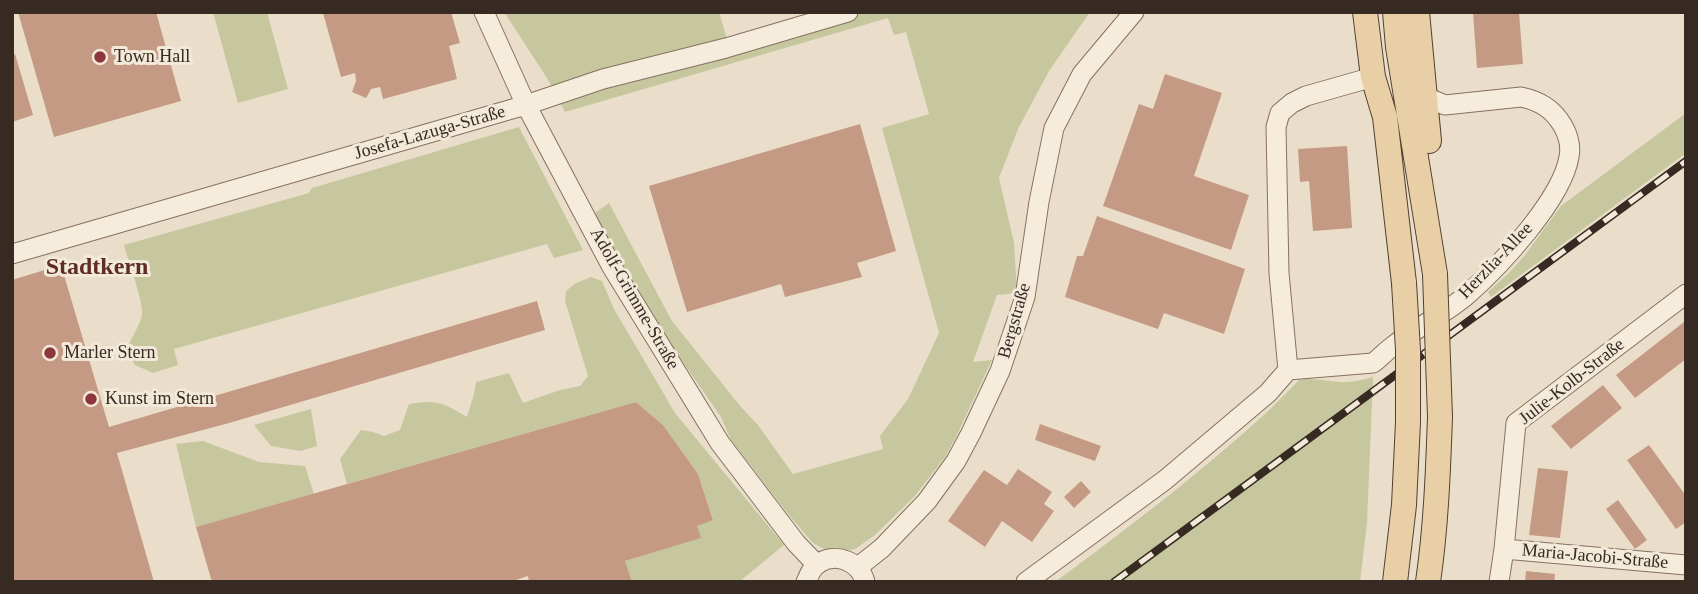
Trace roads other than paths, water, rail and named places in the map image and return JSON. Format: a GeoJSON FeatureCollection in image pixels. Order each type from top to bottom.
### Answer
{"type":"FeatureCollection","features":[{"type":"Feature","properties":{"kind":"main road"},"geometry":{"type":"LineString","coordinates":[[1365,12],[1373,78],[1385,117],[1404,283],[1408,351],[1404,505],[1395,582]]}},
{"type":"Feature","properties":{"kind":"main road","name":"Herzlia-Allee"},"geometry":{"type":"LineString","coordinates":[[1395,12],[1398,47],[1415,93],[1435,274],[1440,417],[1433,547],[1428,582]]}},
{"type":"Feature","properties":{"kind":"main road"},"geometry":{"type":"LineString","coordinates":[[1415,93],[1417,12]]}},
{"type":"Feature","properties":{"kind":"street","name":"Adolf-Grimme-Straße"},"geometry":{"type":"LineString","coordinates":[[484,12],[526,105],[612,267],[720,443],[796,543],[817,565]]}},
{"type":"Feature","properties":{"kind":"street","name":"Josefa-Lazuga-Straße"},"geometry":{"type":"LineString","coordinates":[[12,254],[526,105],[603,79],[726,48],[848,12]]}},
{"type":"Feature","properties":{"kind":"street","name":"Bergstraße"},"geometry":{"type":"LineString","coordinates":[[817,565],[821,561],[834,558],[848,560],[862,574],[882,548],[927,501],[956,461],[1000,371],[1025,297],[1039,202],[1054,128],[1082,74],[1134,12]]}},
{"type":"Feature","properties":{"kind":"street"},"geometry":{"type":"LineString","coordinates":[[1026,582],[1165,480],[1268,393],[1289,370],[1279,273],[1276,127],[1280,113],[1306,96],[1373,78]]}},
{"type":"Feature","properties":{"kind":"street","name":"Herzlia-Allee"},"geometry":{"type":"LineString","coordinates":[[1289,370],[1373,363],[1467,295],[1517,244],[1563,177],[1569,156],[1566,132],[1556,115],[1545,105],[1521,97],[1445,105],[1415,93]]}},
{"type":"Feature","properties":{"kind":"street","name":"Julie-Kolb-Straße"},"geometry":{"type":"LineString","coordinates":[[1499,582],[1516,423],[1686,294]]}},
{"type":"Feature","properties":{"kind":"street","name":"Maria-Jacobi-Straße"},"geometry":{"type":"LineString","coordinates":[[1504,549],[1686,565]]}},
{"type":"Feature","properties":{"kind":"street"},"geometry":{"type":"LineString","coordinates":[[806,582],[817,565]]}},
{"type":"Feature","properties":{"kind":"railway"},"geometry":{"type":"LineString","coordinates":[[1114,582],[1686,161]]}},
{"type":"Feature","properties":{"kind":"place","name":"Town Hall"},"geometry":{"type":"Point","coordinates":[100,57]}},
{"type":"Feature","properties":{"kind":"place","name":"Marler Stern"},"geometry":{"type":"Point","coordinates":[50,353]}},
{"type":"Feature","properties":{"kind":"place","name":"Kunst im Stern"},"geometry":{"type":"Point","coordinates":[91,399]}},
{"type":"Feature","properties":{"kind":"district","name":"Stadtkern"},"geometry":{"type":"Point","coordinates":[97,268]}}]}
